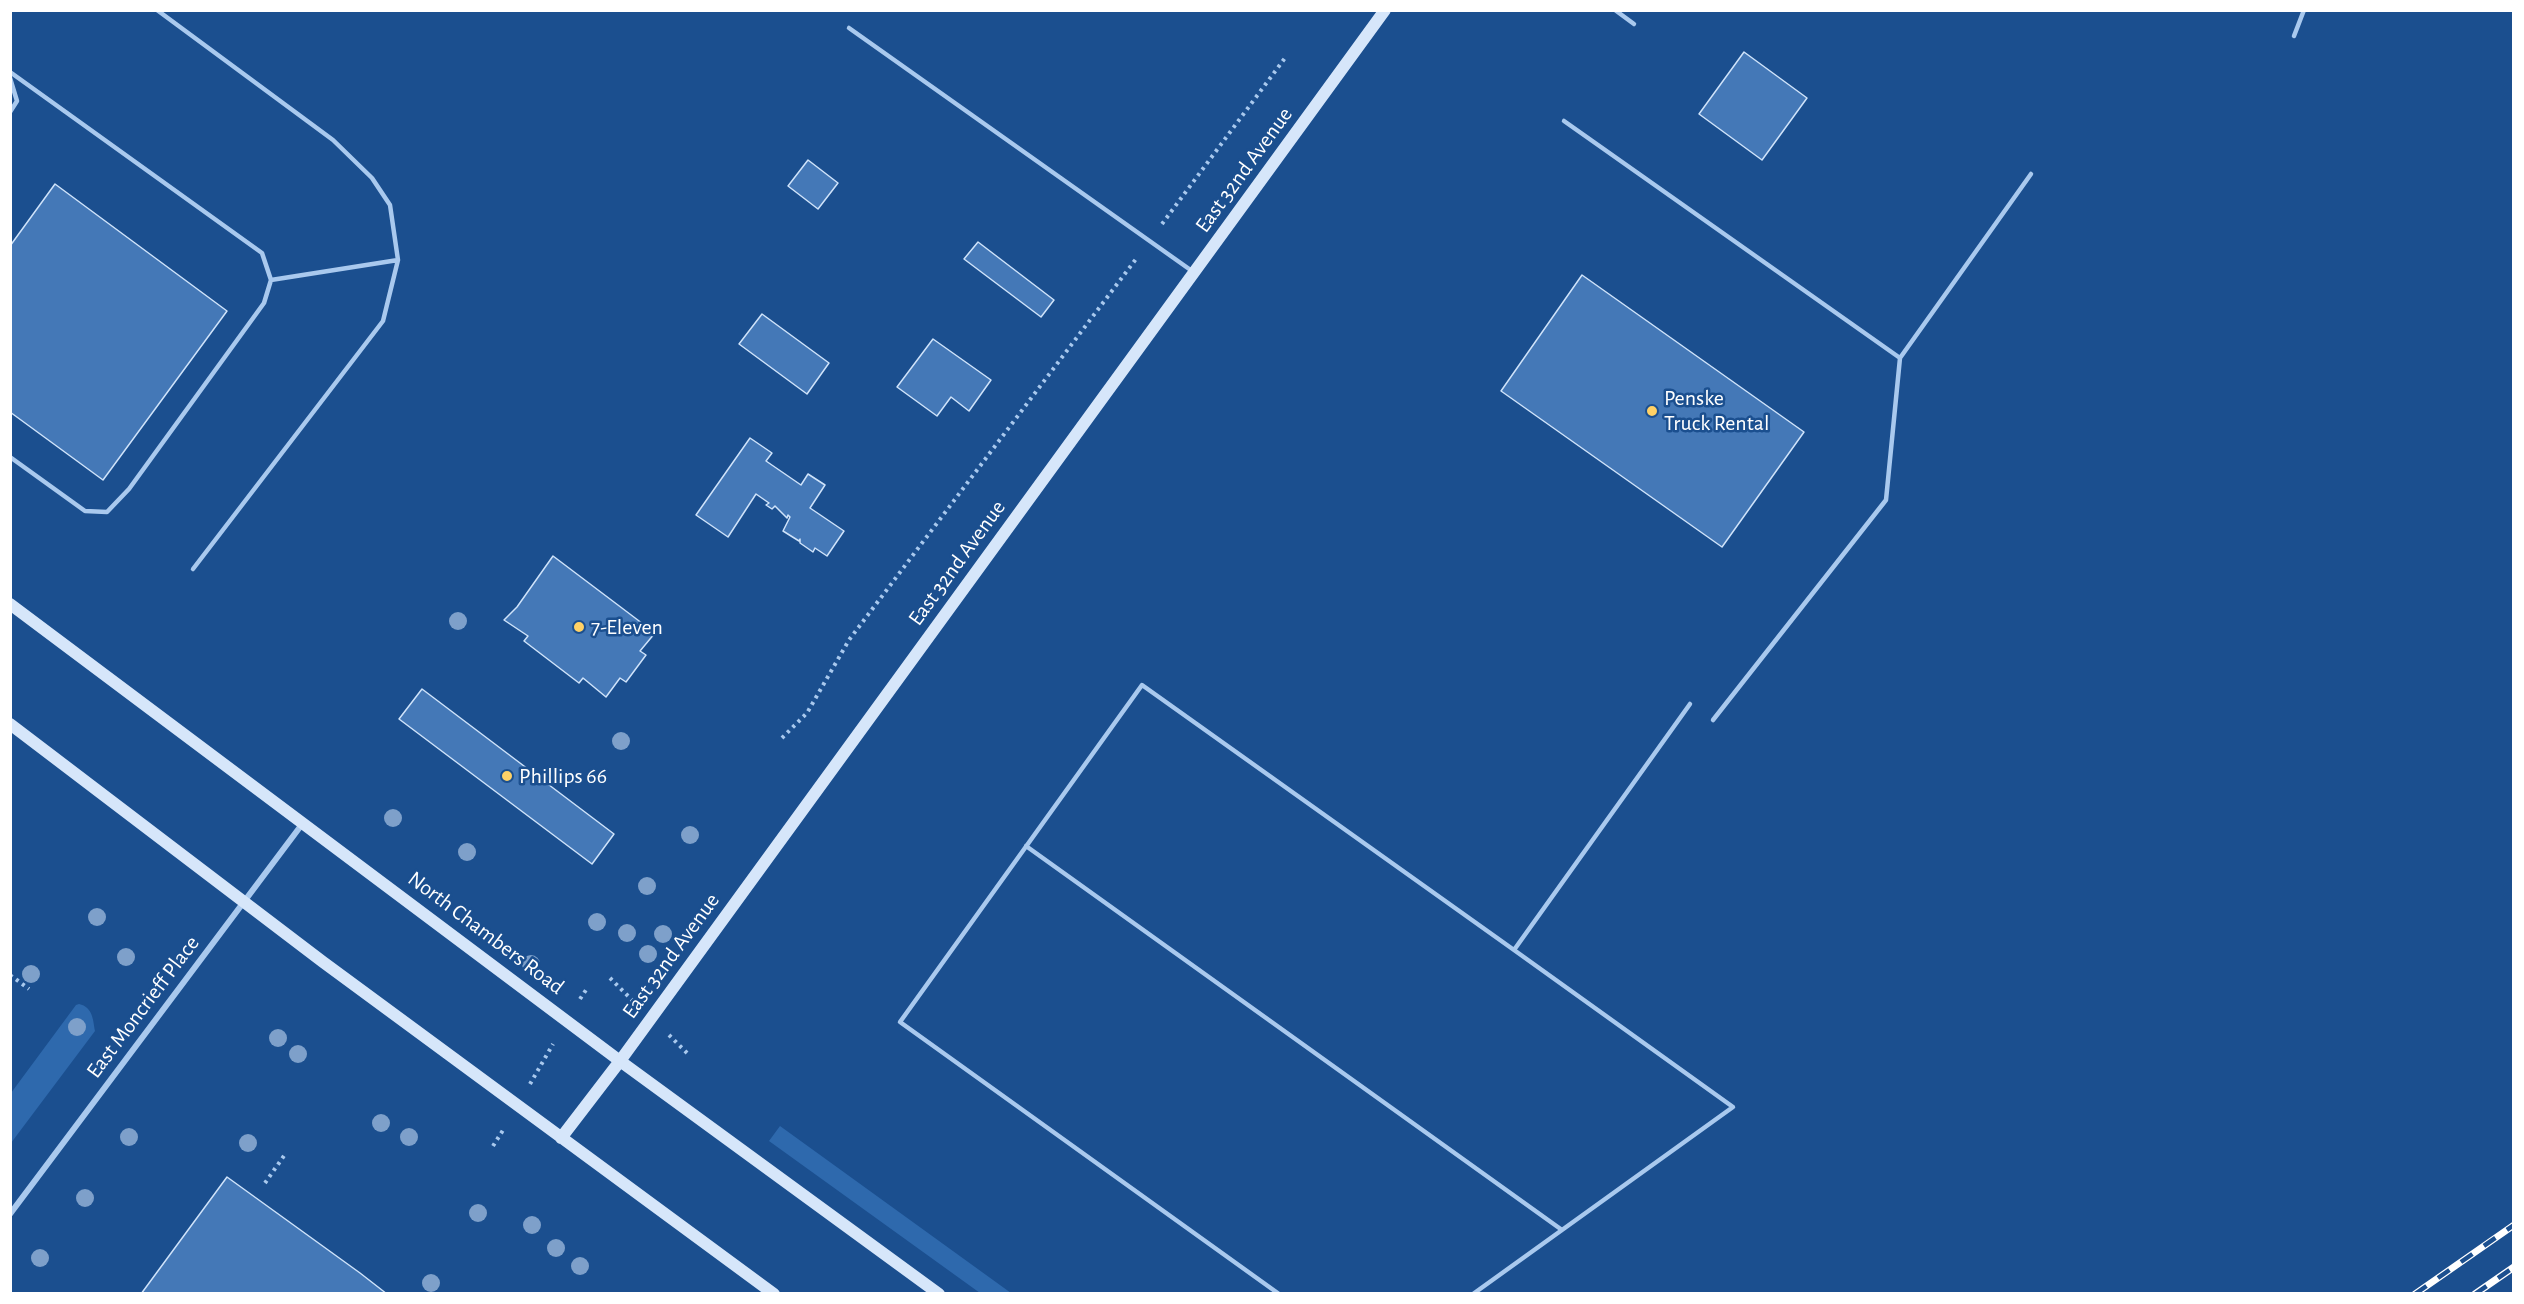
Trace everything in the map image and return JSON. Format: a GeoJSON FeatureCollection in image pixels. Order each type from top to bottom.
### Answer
{"type":"FeatureCollection","features":[{"type":"Feature","properties":{"kind":"main road","name":"East 32nd Avenue"},"geometry":{"type":"LineString","coordinates":[[561,1138],[620,1061],[1385,10]]}},
{"type":"Feature","properties":{"kind":"main road","name":"North Chambers Road"},"geometry":{"type":"LineString","coordinates":[[10,604],[620,1061],[939,1293]]}},
{"type":"Feature","properties":{"kind":"main road"},"geometry":{"type":"LineString","coordinates":[[10,724],[244,902],[774,1293]]}},
{"type":"Feature","properties":{"kind":"street","name":"East Moncrieff Place"},"geometry":{"type":"LineString","coordinates":[[10,1215],[303,822]]}},
{"type":"Feature","properties":{"kind":"lane"},"geometry":{"type":"LineString","coordinates":[[157,10],[333,140],[372,178],[390,205],[398,260],[383,321],[193,569]]}},
{"type":"Feature","properties":{"kind":"lane"},"geometry":{"type":"LineString","coordinates":[[1615,10],[1634,24]]}},
{"type":"Feature","properties":{"kind":"lane"},"geometry":{"type":"LineString","coordinates":[[2294,36],[2304,10]]}},
{"type":"Feature","properties":{"kind":"lane"},"geometry":{"type":"LineString","coordinates":[[849,28],[1195,273]]}},
{"type":"Feature","properties":{"kind":"lane"},"geometry":{"type":"LineString","coordinates":[[10,72],[262,253],[271,280],[264,303],[129,489],[107,512],[85,511],[10,457]]}},
{"type":"Feature","properties":{"kind":"lane"},"geometry":{"type":"LineString","coordinates":[[10,78],[17,101],[10,112]]}},
{"type":"Feature","properties":{"kind":"lane"},"geometry":{"type":"LineString","coordinates":[[1564,122],[1900,358]]}},
{"type":"Feature","properties":{"kind":"lane"},"geometry":{"type":"LineString","coordinates":[[1713,720],[1886,500],[1900,358],[2031,174]]}},
{"type":"Feature","properties":{"kind":"lane"},"geometry":{"type":"LineString","coordinates":[[271,280],[398,260]]}},
{"type":"Feature","properties":{"kind":"lane"},"geometry":{"type":"LineString","coordinates":[[1279,1293],[900,1022],[1142,685],[1733,1107],[1473,1293]]}},
{"type":"Feature","properties":{"kind":"lane"},"geometry":{"type":"LineString","coordinates":[[1514,950],[1690,704]]}},
{"type":"Feature","properties":{"kind":"lane"},"geometry":{"type":"LineString","coordinates":[[1026,846],[1562,1230]]}},
{"type":"Feature","properties":{"kind":"path"},"geometry":{"type":"LineString","coordinates":[[782,738],[807,713],[849,640],[1285,58]]}},
{"type":"Feature","properties":{"kind":"path"},"geometry":{"type":"LineString","coordinates":[[10,975],[29,989]]}},
{"type":"Feature","properties":{"kind":"path"},"geometry":{"type":"LineString","coordinates":[[493,1146],[588,987]]}},
{"type":"Feature","properties":{"kind":"path"},"geometry":{"type":"LineString","coordinates":[[265,1183],[286,1153]]}},
{"type":"Feature","properties":{"kind":"shaded area"},"geometry":{"type":"Polygon","coordinates":[[[79,1004],[90,1011],[95,1031],[11,1143],[11,1093],[79,1004]]]}},
{"type":"Feature","properties":{"kind":"shaded area"},"geometry":{"type":"Polygon","coordinates":[[[780,1126],[1011,1293],[980,1293],[769,1141],[780,1126]]]}},
{"type":"Feature","properties":{"kind":"building"},"geometry":{"type":"Polygon","coordinates":[[[1744,52],[1807,98],[1762,160],[1699,114],[1744,52]]]}},
{"type":"Feature","properties":{"kind":"building"},"geometry":{"type":"Polygon","coordinates":[[[808,160],[838,183],[818,209],[788,186],[808,160]]]}},
{"type":"Feature","properties":{"kind":"building"},"geometry":{"type":"Polygon","coordinates":[[[55,184],[227,311],[103,480],[10,412],[10,246],[55,184]]]}},
{"type":"Feature","properties":{"kind":"building"},"geometry":{"type":"Polygon","coordinates":[[[978,242],[1054,300],[1041,317],[964,259],[978,242]]]}},
{"type":"Feature","properties":{"kind":"building","name":"Penske Truck Rental"},"geometry":{"type":"Polygon","coordinates":[[[1582,275],[1804,432],[1722,547],[1501,391],[1582,275]]]}},
{"type":"Feature","properties":{"kind":"building"},"geometry":{"type":"Polygon","coordinates":[[[762,314],[829,363],[807,394],[739,344],[762,314]]]}},
{"type":"Feature","properties":{"kind":"building"},"geometry":{"type":"Polygon","coordinates":[[[933,339],[991,380],[969,411],[951,397],[937,416],[897,387],[933,339]]]}},
{"type":"Feature","properties":{"kind":"building"},"geometry":{"type":"Polygon","coordinates":[[[750,438],[772,453],[766,461],[801,485],[808,474],[825,485],[810,508],[844,531],[827,556],[815,548],[813,552],[800,543],[800,539],[799,541],[783,531],[790,517],[788,515],[787,518],[775,506],[772,509],[766,505],[769,503],[756,494],[728,537],[696,515],[750,438]]]}},
{"type":"Feature","properties":{"kind":"building","name":"7-Eleven"},"geometry":{"type":"Polygon","coordinates":[[[553,556],[655,633],[640,651],[646,655],[626,682],[620,678],[606,697],[583,678],[579,683],[524,641],[528,636],[504,620],[517,607],[553,556]]]}},
{"type":"Feature","properties":{"kind":"building","name":"Phillips 66"},"geometry":{"type":"Polygon","coordinates":[[[422,689],[614,834],[592,864],[399,719],[422,689]]]}},
{"type":"Feature","properties":{"kind":"building"},"geometry":{"type":"Polygon","coordinates":[[[227,1177],[360,1273],[387,1294],[141,1294],[227,1177]]]}},
{"type":"Feature","properties":{"kind":"railway"},"geometry":{"type":"LineString","coordinates":[[2415,1294],[2514,1225]]}},
{"type":"Feature","properties":{"kind":"railway"},"geometry":{"type":"LineString","coordinates":[[2475,1294],[2514,1267]]}},
{"type":"Feature","properties":{"kind":"place","name":"Penske Truck Rental"},"geometry":{"type":"Point","coordinates":[1652,411]}},
{"type":"Feature","properties":{"kind":"place","name":"7-Eleven"},"geometry":{"type":"Point","coordinates":[579,627]}},
{"type":"Feature","properties":{"kind":"place","name":"Phillips 66"},"geometry":{"type":"Point","coordinates":[507,776]}}]}
